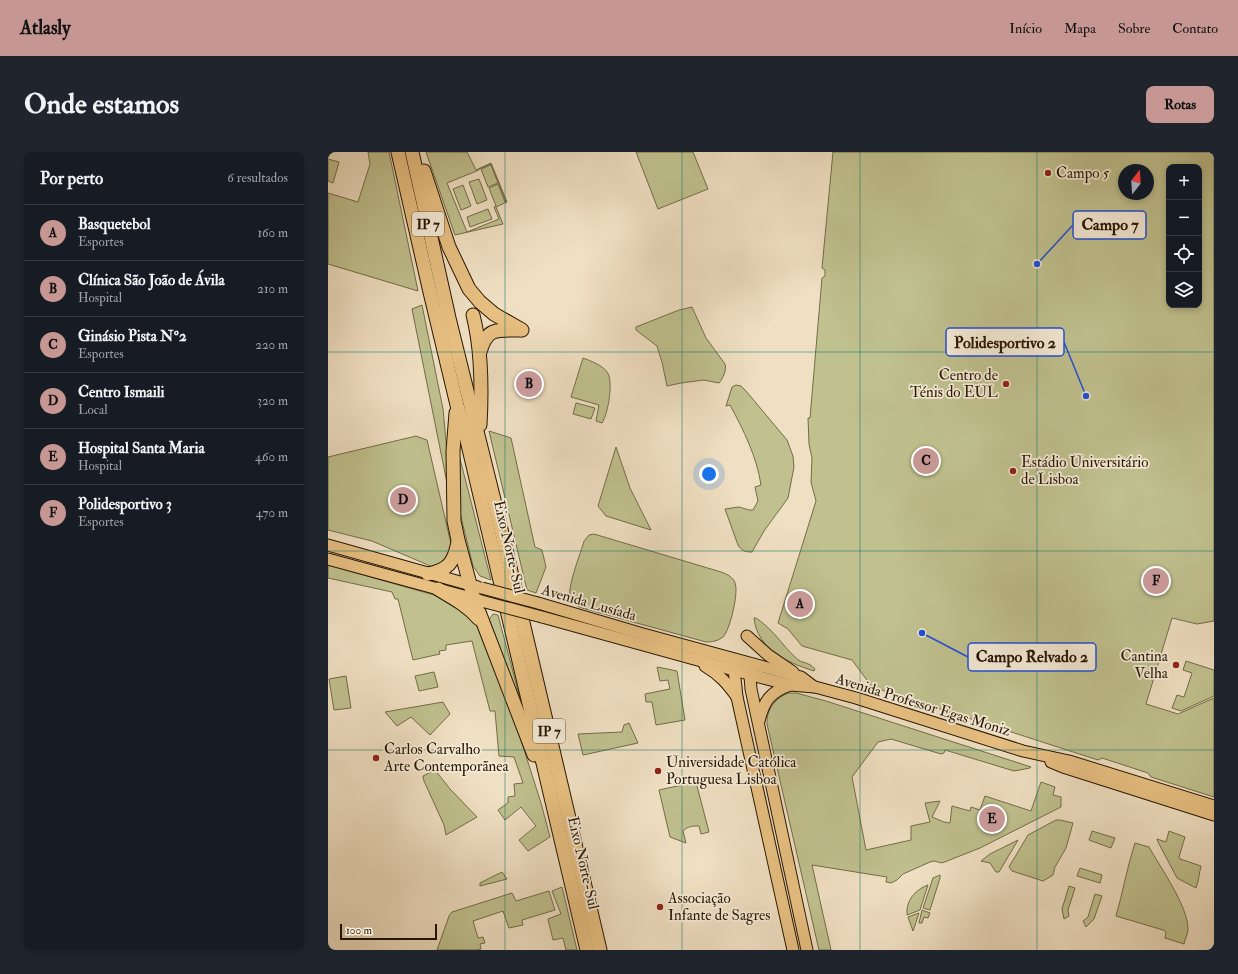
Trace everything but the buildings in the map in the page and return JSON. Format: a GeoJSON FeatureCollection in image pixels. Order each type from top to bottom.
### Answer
{"type":"FeatureCollection","features":[{"type":"Feature","properties":{"kind":"highway","name":"Eixo Norte-Sul"},"geometry":{"type":"LineString","coordinates":[[398,152],[430,292],[443,319],[479,441],[600,950]]}},
{"type":"Feature","properties":{"kind":"highway","name":"Eixo Norte-Sul"},"geometry":{"type":"LineString","coordinates":[[413,152],[444,297],[443,319],[457,405],[466,436],[587,950]]}},
{"type":"Feature","properties":{"kind":"highway"},"geometry":{"type":"LineString","coordinates":[[413,152],[422,165],[449,247],[469,289],[480,302],[494,314],[522,330],[496,331],[489,334],[483,340],[479,354]]}},
{"type":"Feature","properties":{"kind":"highway"},"geometry":{"type":"LineString","coordinates":[[473,316],[476,327],[479,354],[482,401],[479,441]]}},
{"type":"Feature","properties":{"kind":"highway"},"geometry":{"type":"LineString","coordinates":[[457,405],[453,451],[454,521],[458,540],[476,587],[484,626],[527,734],[559,827]]}},
{"type":"Feature","properties":{"kind":"highway"},"geometry":{"type":"LineString","coordinates":[[428,574],[440,571],[448,566],[453,560],[458,540]]}},
{"type":"Feature","properties":{"kind":"highway"},"geometry":{"type":"LineString","coordinates":[[438,589],[460,602],[475,614],[484,626]]}},
{"type":"Feature","properties":{"kind":"main road","name":"Avenida Lusíada"},"geometry":{"type":"LineString","coordinates":[[328,545],[428,574],[538,603],[749,669]]}},
{"type":"Feature","properties":{"kind":"main road","name":"Avenida Lusíada"},"geometry":{"type":"LineString","coordinates":[[328,559],[698,661],[734,665]]}},
{"type":"Feature","properties":{"kind":"main road"},"geometry":{"type":"LineString","coordinates":[[747,636],[768,655],[801,677]]}},
{"type":"Feature","properties":{"kind":"main road"},"geometry":{"type":"LineString","coordinates":[[698,661],[719,674],[737,697]]}},
{"type":"Feature","properties":{"kind":"main road"},"geometry":{"type":"LineString","coordinates":[[734,665],[737,697],[793,950]]}},
{"type":"Feature","properties":{"kind":"main road"},"geometry":{"type":"LineString","coordinates":[[749,669],[759,724],[807,950]]}},
{"type":"Feature","properties":{"kind":"main road","name":"Avenida Professor Egas Moniz"},"geometry":{"type":"LineString","coordinates":[[749,669],[801,677],[814,687]]}},
{"type":"Feature","properties":{"kind":"main road","name":"Avenida Professor Egas Moniz"},"geometry":{"type":"LineString","coordinates":[[749,669],[790,685],[814,687],[856,698],[1023,751],[1063,767],[1098,774],[1146,789],[1214,806]]}},
{"type":"Feature","properties":{"kind":"main road"},"geometry":{"type":"LineString","coordinates":[[759,724],[763,707],[768,698],[776,691],[790,685]]}},
{"type":"Feature","properties":{"kind":"main road","name":"Avenida Professor Egas Moniz"},"geometry":{"type":"LineString","coordinates":[[1146,789],[1214,815]]}},
{"type":"Feature","properties":{"kind":"main road"},"geometry":{"type":"LineString","coordinates":[[780,896],[795,894]]}},
{"type":"Feature","properties":{"kind":"green space"},"geometry":{"type":"Polygon","coordinates":[[[368,152],[389,152],[418,291],[328,264],[328,193],[358,202],[370,164],[368,152]]]}},
{"type":"Feature","properties":{"kind":"green space"},"geometry":{"type":"Polygon","coordinates":[[[426,152],[467,152],[476,170],[491,163],[507,202],[496,207],[503,224],[455,235],[426,152]],[[491,164],[447,183],[467,232],[499,219],[489,188],[498,184],[506,202],[491,164]]]}},
{"type":"Feature","properties":{"kind":"green space"},"geometry":{"type":"Polygon","coordinates":[[[636,152],[693,152],[708,189],[658,209],[636,152]]]}},
{"type":"Feature","properties":{"kind":"green space","name":"Estádio Universitário de Lisboa"},"geometry":{"type":"Polygon","coordinates":[[[833,152],[1214,152],[1214,621],[1197,624],[1172,618],[1146,704],[1178,714],[1214,698],[1214,797],[1151,777],[1148,773],[1102,758],[1098,760],[872,687],[852,660],[802,646],[788,629],[778,623],[816,501],[811,482],[812,458],[809,444],[808,418],[810,418],[822,278],[825,276],[825,270],[822,268],[833,152]]]}},
{"type":"Feature","properties":{"kind":"green space"},"geometry":{"type":"Polygon","coordinates":[[[328,159],[339,162],[333,183],[328,181],[328,159]]]}},
{"type":"Feature","properties":{"kind":"green space"},"geometry":{"type":"Polygon","coordinates":[[[491,165],[498,183],[488,187],[481,169],[491,165]]]}},
{"type":"Feature","properties":{"kind":"green space"},"geometry":{"type":"Polygon","coordinates":[[[479,179],[487,200],[477,204],[469,182],[479,179]]]}},
{"type":"Feature","properties":{"kind":"green space"},"geometry":{"type":"Polygon","coordinates":[[[463,185],[471,206],[461,210],[453,189],[463,185]]]}},
{"type":"Feature","properties":{"kind":"green space"},"geometry":{"type":"Polygon","coordinates":[[[488,209],[492,219],[470,227],[467,217],[488,209]]]}},
{"type":"Feature","properties":{"kind":"green space"},"geometry":{"type":"Polygon","coordinates":[[[422,305],[443,409],[449,474],[447,483],[412,309],[422,305]]]}},
{"type":"Feature","properties":{"kind":"green space"},"geometry":{"type":"Polygon","coordinates":[[[692,307],[706,338],[725,364],[724,374],[719,383],[704,380],[667,386],[657,346],[636,330],[636,327],[679,310],[692,307]]]}},
{"type":"Feature","properties":{"kind":"green space"},"geometry":{"type":"Polygon","coordinates":[[[583,358],[602,367],[609,376],[609,398],[602,423],[596,421],[599,405],[571,397],[583,358]]]}},
{"type":"Feature","properties":{"kind":"green space"},"geometry":{"type":"Polygon","coordinates":[[[736,385],[741,386],[746,391],[787,440],[793,456],[794,467],[788,498],[764,531],[752,552],[744,551],[738,545],[725,509],[739,507],[753,510],[758,501],[755,487],[761,485],[753,454],[744,433],[730,405],[726,406],[732,387],[736,385]]]}},
{"type":"Feature","properties":{"kind":"green space"},"geometry":{"type":"Polygon","coordinates":[[[576,403],[595,408],[591,419],[573,414],[576,403]]]}},
{"type":"Feature","properties":{"kind":"green space"},"geometry":{"type":"Polygon","coordinates":[[[489,431],[511,438],[535,547],[542,550],[546,567],[536,593],[527,590],[489,431]]]}},
{"type":"Feature","properties":{"kind":"green space"},"geometry":{"type":"Polygon","coordinates":[[[416,436],[427,440],[451,544],[447,559],[435,568],[372,541],[328,530],[328,457],[416,436]]]}},
{"type":"Feature","properties":{"kind":"green space"},"geometry":{"type":"Polygon","coordinates":[[[457,447],[491,580],[480,576],[473,566],[459,509],[457,447]]]}},
{"type":"Feature","properties":{"kind":"green space"},"geometry":{"type":"Polygon","coordinates":[[[616,447],[630,488],[651,530],[606,516],[598,506],[616,447]]]}},
{"type":"Feature","properties":{"kind":"green space"},"geometry":{"type":"Polygon","coordinates":[[[594,534],[721,572],[731,577],[736,588],[735,602],[731,619],[723,637],[715,641],[706,642],[582,608],[576,605],[571,600],[570,595],[573,576],[584,541],[589,535],[594,534]]]}},
{"type":"Feature","properties":{"kind":"green space"},"geometry":{"type":"Polygon","coordinates":[[[328,565],[434,595],[460,605],[477,625],[512,712],[541,803],[550,837],[528,851],[519,840],[536,826],[521,807],[505,820],[498,810],[508,803],[508,797],[515,796],[514,784],[523,783],[514,757],[499,756],[495,711],[490,711],[472,641],[446,645],[446,650],[439,651],[440,654],[413,660],[398,599],[395,599],[392,592],[328,578],[328,565]]]}},
{"type":"Feature","properties":{"kind":"green space"},"geometry":{"type":"Polygon","coordinates":[[[493,614],[498,615],[522,706],[488,621],[493,614]]]}},
{"type":"Feature","properties":{"kind":"green space"},"geometry":{"type":"Polygon","coordinates":[[[754,618],[768,627],[796,658],[812,666],[815,669],[814,671],[784,659],[767,646],[756,629],[754,618]]]}},
{"type":"Feature","properties":{"kind":"green space"},"geometry":{"type":"Polygon","coordinates":[[[1186,661],[1214,670],[1214,696],[1181,711],[1172,708],[1177,695],[1184,697],[1192,673],[1183,670],[1186,661]]]}},
{"type":"Feature","properties":{"kind":"green space"},"geometry":{"type":"Polygon","coordinates":[[[657,667],[677,671],[685,720],[656,725],[652,702],[646,702],[645,694],[670,689],[668,680],[660,681],[657,667]]]}},
{"type":"Feature","properties":{"kind":"green space"},"geometry":{"type":"Polygon","coordinates":[[[434,672],[438,687],[419,691],[415,676],[434,672]]]}},
{"type":"Feature","properties":{"kind":"green space"},"geometry":{"type":"Polygon","coordinates":[[[346,676],[351,708],[334,710],[329,679],[346,676]]]}},
{"type":"Feature","properties":{"kind":"green space"},"geometry":{"type":"Polygon","coordinates":[[[789,693],[796,693],[826,701],[1031,767],[1014,771],[945,750],[944,753],[941,754],[891,739],[878,742],[852,777],[866,850],[911,840],[911,826],[930,822],[925,803],[940,801],[932,817],[950,823],[952,806],[970,811],[971,807],[980,810],[985,796],[1031,811],[1041,782],[1055,787],[1053,795],[1061,797],[1061,807],[980,848],[942,863],[934,861],[930,862],[903,874],[891,883],[886,882],[887,877],[812,865],[831,950],[819,950],[767,724],[770,709],[776,701],[789,693]]]}},
{"type":"Feature","properties":{"kind":"green space"},"geometry":{"type":"Polygon","coordinates":[[[443,702],[450,714],[430,735],[411,717],[397,726],[385,712],[443,702]]]}},
{"type":"Feature","properties":{"kind":"green space"},"geometry":{"type":"Polygon","coordinates":[[[629,723],[638,743],[583,755],[578,734],[622,732],[624,725],[629,723]]]}},
{"type":"Feature","properties":{"kind":"green space"},"geometry":{"type":"Polygon","coordinates":[[[435,770],[450,789],[477,817],[446,835],[444,825],[423,776],[435,770]]]}},
{"type":"Feature","properties":{"kind":"green space"},"geometry":{"type":"Polygon","coordinates":[[[696,782],[709,832],[701,834],[699,826],[687,828],[683,831],[686,843],[670,837],[659,790],[696,782]]]}},
{"type":"Feature","properties":{"kind":"green space"},"geometry":{"type":"Polygon","coordinates":[[[1056,820],[1073,823],[1066,848],[1055,867],[1053,875],[1043,881],[1012,871],[1009,867],[1028,835],[1056,820]]]}},
{"type":"Feature","properties":{"kind":"green space"},"geometry":{"type":"Polygon","coordinates":[[[1092,831],[1115,838],[1111,848],[1089,840],[1092,831]]]}},
{"type":"Feature","properties":{"kind":"green space"},"geometry":{"type":"Polygon","coordinates":[[[1169,831],[1185,837],[1179,857],[1180,859],[1201,866],[1196,888],[1177,878],[1158,842],[1157,839],[1166,842],[1169,831]]]}},
{"type":"Feature","properties":{"kind":"green space"},"geometry":{"type":"Polygon","coordinates":[[[1018,840],[999,872],[996,872],[990,863],[981,861],[990,854],[1018,840]]]}},
{"type":"Feature","properties":{"kind":"green space"},"geometry":{"type":"Polygon","coordinates":[[[1135,843],[1149,847],[1179,898],[1187,920],[1188,929],[1184,944],[1165,938],[1166,932],[1163,930],[1116,916],[1135,843]]]}},
{"type":"Feature","properties":{"kind":"green space"},"geometry":{"type":"Polygon","coordinates":[[[1080,868],[1102,875],[1100,883],[1077,876],[1080,868]]]}},
{"type":"Feature","properties":{"kind":"green space"},"geometry":{"type":"Polygon","coordinates":[[[502,872],[507,879],[480,886],[480,883],[502,872]]]}},
{"type":"Feature","properties":{"kind":"green space"},"geometry":{"type":"Polygon","coordinates":[[[940,875],[930,910],[923,908],[933,878],[940,875]]]}},
{"type":"Feature","properties":{"kind":"green space"},"geometry":{"type":"Polygon","coordinates":[[[928,885],[920,910],[907,915],[908,905],[912,896],[928,885]]]}},
{"type":"Feature","properties":{"kind":"green space"},"geometry":{"type":"Polygon","coordinates":[[[1069,886],[1075,888],[1068,910],[1069,916],[1064,919],[1062,909],[1069,886]]]}},
{"type":"Feature","properties":{"kind":"green space"},"geometry":{"type":"Polygon","coordinates":[[[562,887],[577,950],[566,950],[563,938],[553,940],[548,919],[561,914],[552,891],[562,887]]]}},
{"type":"Feature","properties":{"kind":"green space"},"geometry":{"type":"Polygon","coordinates":[[[549,891],[555,910],[522,920],[523,925],[509,928],[503,911],[473,921],[478,938],[483,937],[485,943],[480,944],[481,949],[437,950],[449,916],[452,912],[512,893],[516,901],[549,891]]]}},
{"type":"Feature","properties":{"kind":"green space"},"geometry":{"type":"Polygon","coordinates":[[[1095,894],[1102,896],[1094,919],[1086,927],[1083,921],[1088,917],[1095,894]]]}},
{"type":"Feature","properties":{"kind":"green space"},"geometry":{"type":"Polygon","coordinates":[[[922,910],[930,913],[928,918],[924,917],[922,923],[919,923],[922,910]]]}},
{"type":"Feature","properties":{"kind":"green space"},"geometry":{"type":"Polygon","coordinates":[[[919,913],[913,931],[908,917],[919,913]]]}},
{"type":"Feature","properties":{"kind":"place","name":"Campo 5"},"geometry":{"type":"Point","coordinates":[1048,173]}},
{"type":"Feature","properties":{"kind":"place","name":"Campo 7"},"geometry":{"type":"Point","coordinates":[1037,264]}},
{"type":"Feature","properties":{"kind":"place","name":"Clínica São João de Ávila"},"geometry":{"type":"Point","coordinates":[529,384]}},
{"type":"Feature","properties":{"kind":"place","name":"Centro de Ténis do EUL"},"geometry":{"type":"Point","coordinates":[1006,384]}},
{"type":"Feature","properties":{"kind":"place","name":"Polidesportivo 2"},"geometry":{"type":"Point","coordinates":[1086,396]}},
{"type":"Feature","properties":{"kind":"place","name":"Ginásio Pista Nº2"},"geometry":{"type":"Point","coordinates":[926,461]}},
{"type":"Feature","properties":{"kind":"place","name":"Estádio Universitário de Lisboa"},"geometry":{"type":"Point","coordinates":[1013,471]}},
{"type":"Feature","properties":{"kind":"place","name":"Centro Ismaili"},"geometry":{"type":"Point","coordinates":[403,500]}},
{"type":"Feature","properties":{"kind":"place","name":"Polidesportivo 3"},"geometry":{"type":"Point","coordinates":[1156,581]}},
{"type":"Feature","properties":{"kind":"place","name":"Basquetebol"},"geometry":{"type":"Point","coordinates":[800,604]}},
{"type":"Feature","properties":{"kind":"place","name":"Campo Relvado 2"},"geometry":{"type":"Point","coordinates":[922,633]}},
{"type":"Feature","properties":{"kind":"place","name":"Cantina Velha"},"geometry":{"type":"Point","coordinates":[1176,665]}},
{"type":"Feature","properties":{"kind":"place","name":"Carlos Carvalho Arte Contemporãnea"},"geometry":{"type":"Point","coordinates":[376,758]}},
{"type":"Feature","properties":{"kind":"place","name":"Universidade Católica Portuguesa Lisboa"},"geometry":{"type":"Point","coordinates":[658,771]}},
{"type":"Feature","properties":{"kind":"place","name":"Hospital Santa Maria"},"geometry":{"type":"Point","coordinates":[992,819]}},
{"type":"Feature","properties":{"kind":"place","name":"Associação Infante de Sagres"},"geometry":{"type":"Point","coordinates":[660,907]}}]}
